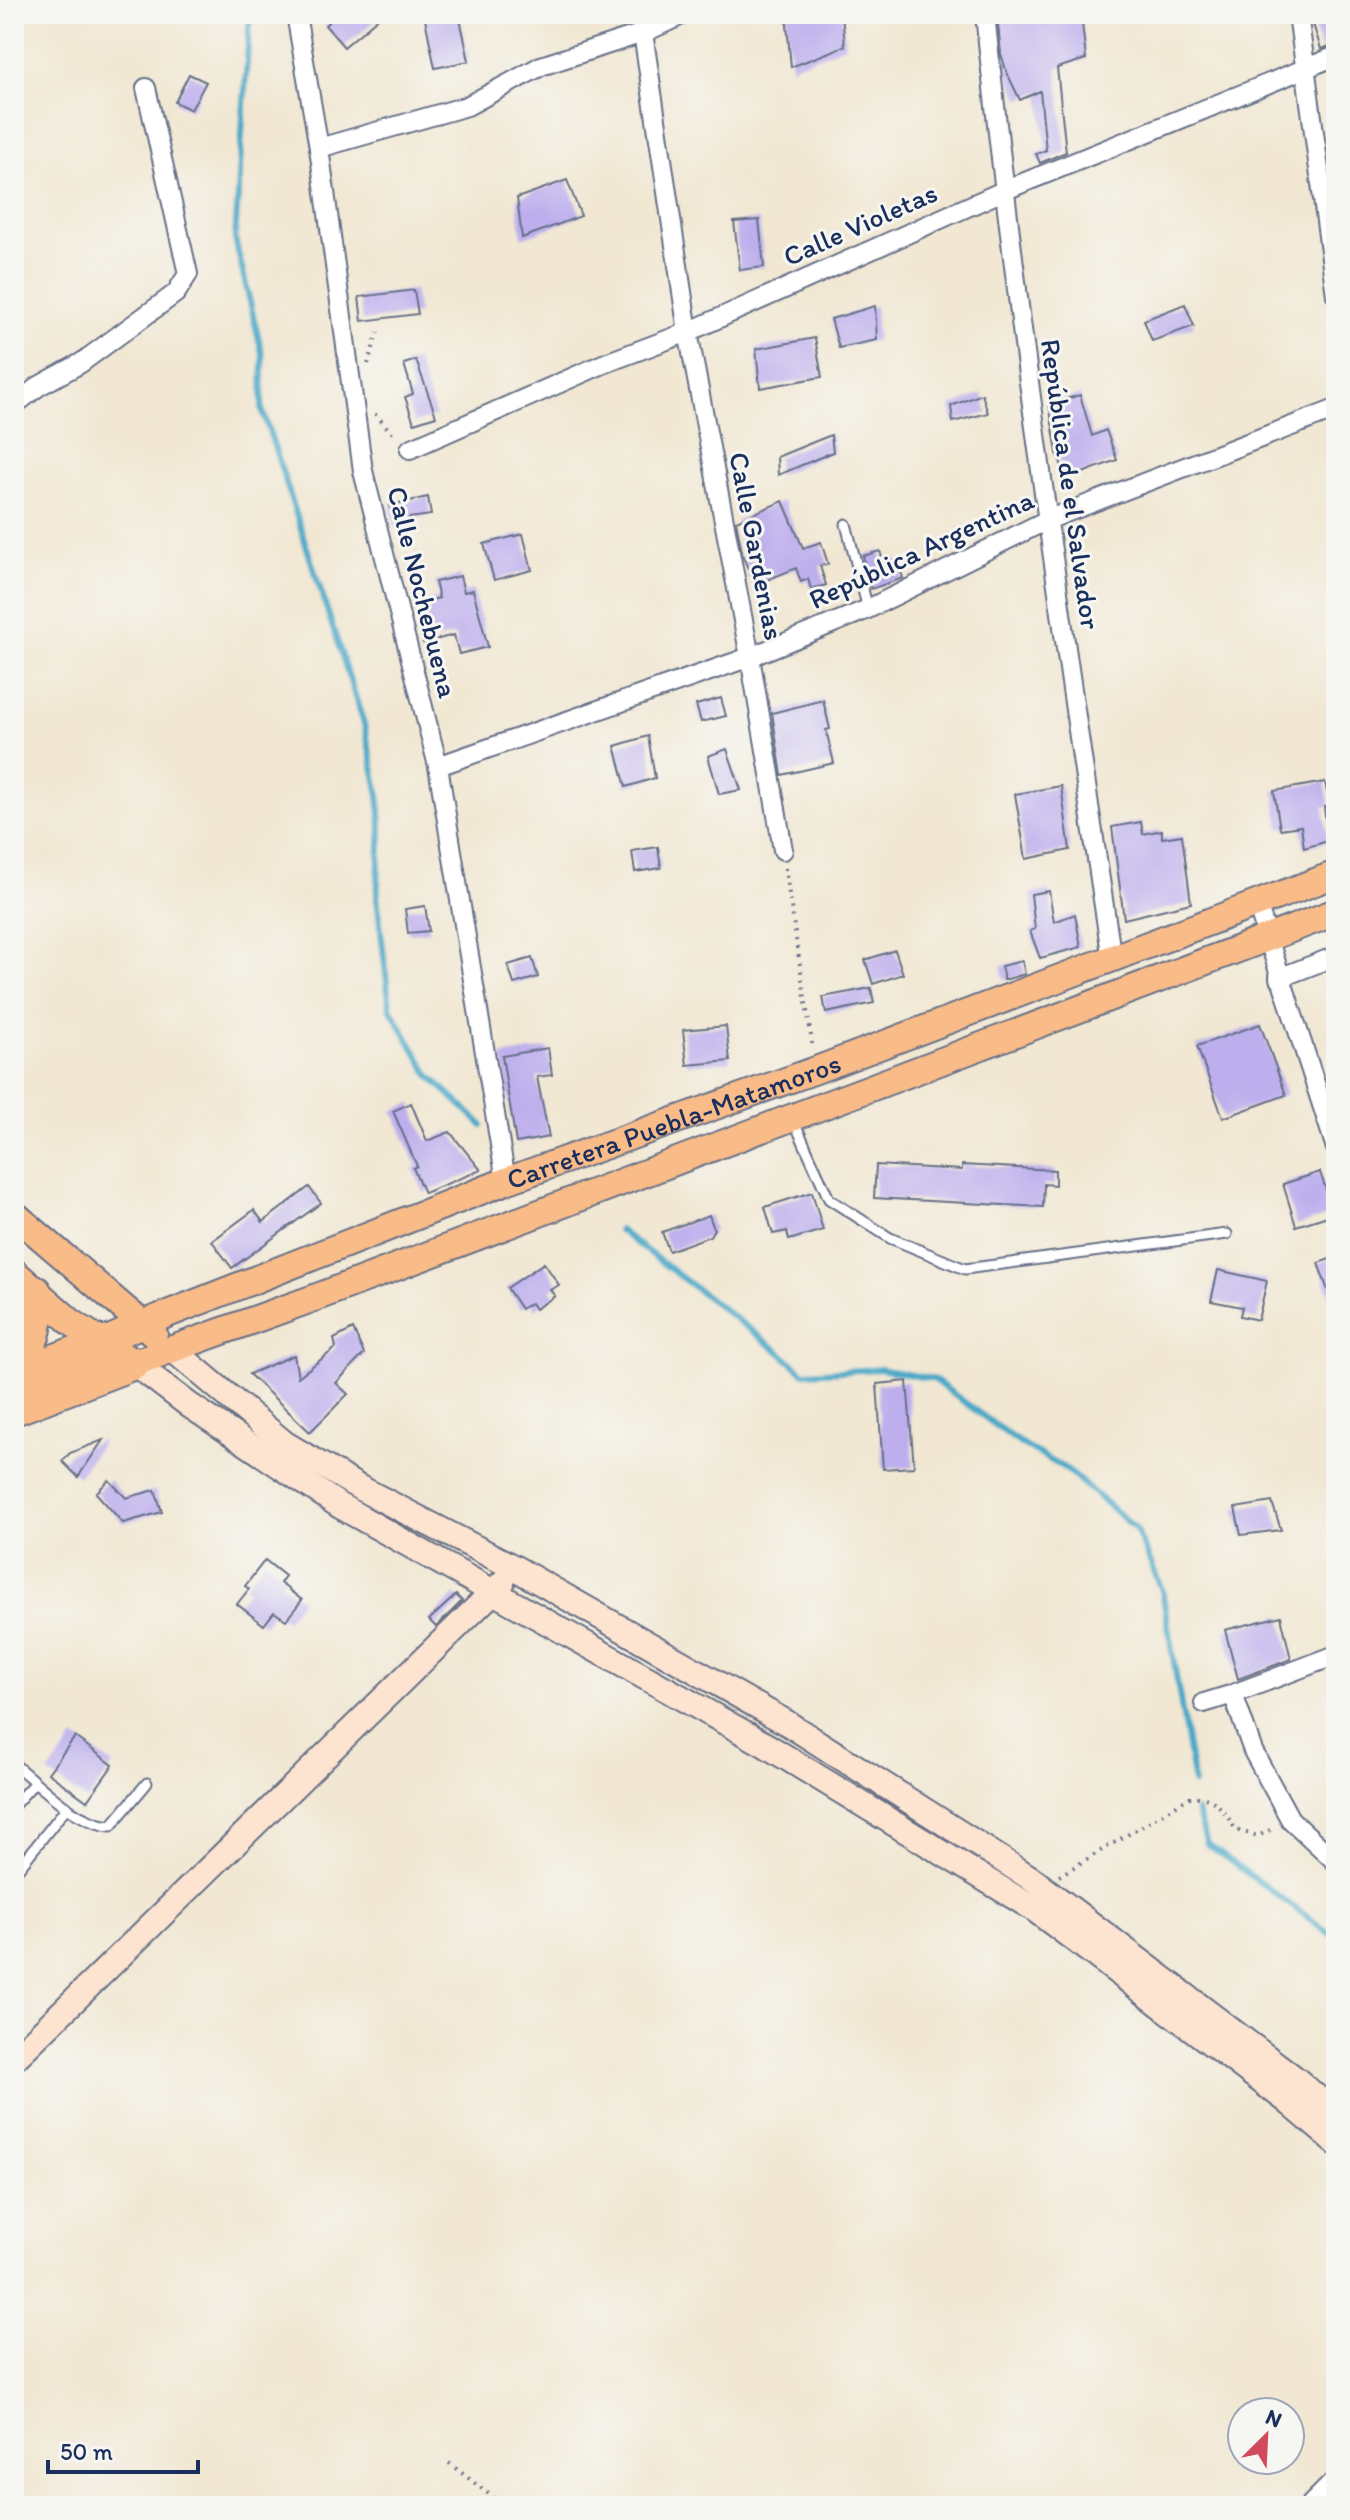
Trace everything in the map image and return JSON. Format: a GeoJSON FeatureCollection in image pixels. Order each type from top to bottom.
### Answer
{"type":"FeatureCollection","features":[{"type":"Feature","properties":{"kind":"highway"},"geometry":{"type":"LineString","coordinates":[[14,1369],[33,1339],[37,1316],[23,1281]]}},
{"type":"Feature","properties":{"kind":"highway","name":"Carretera Puebla-Matamoros"},"geometry":{"type":"LineString","coordinates":[[14,1376],[103,1342]]}},
{"type":"Feature","properties":{"kind":"highway","name":"Carretera Puebla-Matamoros"},"geometry":{"type":"LineString","coordinates":[[14,1409],[134,1363]]}},
{"type":"Feature","properties":{"kind":"main road","name":"Carretera Puebla-Matamoros"},"geometry":{"type":"LineString","coordinates":[[103,1342],[506,1181],[816,1070],[1336,874]]}},
{"type":"Feature","properties":{"kind":"main road","name":"Carretera Puebla-Matamoros"},"geometry":{"type":"LineString","coordinates":[[134,1363],[331,1292],[1336,912]]}},
{"type":"Feature","properties":{"kind":"main road"},"geometry":{"type":"LineString","coordinates":[[14,1214],[172,1349]]}},
{"type":"Feature","properties":{"kind":"main road"},"geometry":{"type":"LineString","coordinates":[[50,1245],[23,1281],[71,1322],[134,1363]]}},
{"type":"Feature","properties":{"kind":"street","name":"Calle Nochebuena"},"geometry":{"type":"LineString","coordinates":[[296,14],[319,148],[363,471],[438,766],[506,1181]]}},
{"type":"Feature","properties":{"kind":"street"},"geometry":{"type":"LineString","coordinates":[[319,148],[467,106],[541,66],[643,33],[684,14]]}},
{"type":"Feature","properties":{"kind":"street","name":"República de el Salvador"},"geometry":{"type":"LineString","coordinates":[[985,14],[1003,191],[1047,520],[1112,960]]}},
{"type":"Feature","properties":{"kind":"street"},"geometry":{"type":"LineString","coordinates":[[1298,14],[1336,295]]}},
{"type":"Feature","properties":{"kind":"street","name":"Calle Gardenias"},"geometry":{"type":"LineString","coordinates":[[643,33],[688,332],[783,850]]}},
{"type":"Feature","properties":{"kind":"street","name":"Calle Violetas"},"geometry":{"type":"LineString","coordinates":[[410,449],[603,364],[688,332],[1003,191],[1336,56]]}},
{"type":"Feature","properties":{"kind":"street"},"geometry":{"type":"LineString","coordinates":[[14,405],[39,386],[81,363],[176,293],[188,274],[146,88]]}},
{"type":"Feature","properties":{"kind":"street","name":"República Argentina"},"geometry":{"type":"LineString","coordinates":[[438,766],[750,657],[868,609],[1047,520],[1336,409]]}},
{"type":"Feature","properties":{"kind":"street"},"geometry":{"type":"LineString","coordinates":[[1257,904],[1336,1148]]}},
{"type":"Feature","properties":{"kind":"street"},"geometry":{"type":"LineString","coordinates":[[1279,978],[1336,956]]}},
{"type":"Feature","properties":{"kind":"street"},"geometry":{"type":"LineString","coordinates":[[172,1349],[284,1443],[360,1488],[515,1568],[787,1723],[1041,1887],[1297,2080],[1336,2114]]}},
{"type":"Feature","properties":{"kind":"street"},"geometry":{"type":"LineString","coordinates":[[134,1363],[227,1431],[340,1506],[764,1744],[1034,1909],[1286,2100],[1336,2143]]}},
{"type":"Feature","properties":{"kind":"street"},"geometry":{"type":"LineString","coordinates":[[227,1431],[243,1408]]}},
{"type":"Feature","properties":{"kind":"street"},"geometry":{"type":"LineString","coordinates":[[14,2059],[494,1594],[515,1568]]}},
{"type":"Feature","properties":{"kind":"street"},"geometry":{"type":"LineString","coordinates":[[1204,1703],[1336,1655]]}},
{"type":"Feature","properties":{"kind":"street"},"geometry":{"type":"LineString","coordinates":[[1233,1694],[1253,1751],[1290,1819],[1336,1862]]}},
{"type":"Feature","properties":{"kind":"street"},"geometry":{"type":"LineString","coordinates":[[1309,2506],[1336,2479]]}},
{"type":"Feature","properties":{"kind":"lane"},"geometry":{"type":"LineString","coordinates":[[846,524],[868,609]]}},
{"type":"Feature","properties":{"kind":"lane"},"geometry":{"type":"LineString","coordinates":[[793,1118],[829,1199],[890,1238],[965,1269],[1227,1234]]}},
{"type":"Feature","properties":{"kind":"lane"},"geometry":{"type":"LineString","coordinates":[[14,1764],[67,1807],[96,1825],[111,1826],[147,1783]]}},
{"type":"Feature","properties":{"kind":"lane"},"geometry":{"type":"LineString","coordinates":[[14,1805],[35,1782]]}},
{"type":"Feature","properties":{"kind":"lane"},"geometry":{"type":"LineString","coordinates":[[14,1874],[67,1807]]}},
{"type":"Feature","properties":{"kind":"path"},"geometry":{"type":"LineString","coordinates":[[365,377],[378,332]]}},
{"type":"Feature","properties":{"kind":"path"},"geometry":{"type":"LineString","coordinates":[[369,407],[410,449]]}},
{"type":"Feature","properties":{"kind":"path"},"geometry":{"type":"LineString","coordinates":[[783,850],[816,1070]]}},
{"type":"Feature","properties":{"kind":"path"},"geometry":{"type":"LineString","coordinates":[[1041,1887],[1190,1797],[1204,1796],[1221,1807],[1236,1830],[1258,1836],[1290,1819]]}},
{"type":"Feature","properties":{"kind":"path"},"geometry":{"type":"LineString","coordinates":[[449,2463],[504,2506]]}},
{"type":"Feature","properties":{"kind":"building"},"geometry":{"type":"Polygon","coordinates":[[[338,14],[383,14],[344,47],[325,25],[338,14]]]}},
{"type":"Feature","properties":{"kind":"building"},"geometry":{"type":"Polygon","coordinates":[[[424,14],[459,14],[469,61],[435,68],[424,14]]]}},
{"type":"Feature","properties":{"kind":"building"},"geometry":{"type":"Polygon","coordinates":[[[786,14],[842,14],[845,46],[791,67],[786,14]]]}},
{"type":"Feature","properties":{"kind":"building"},"geometry":{"type":"Polygon","coordinates":[[[997,14],[1081,14],[1086,59],[1057,68],[1066,152],[1040,163],[1036,154],[1046,150],[1040,91],[1020,100],[1001,54],[997,14]]]}},
{"type":"Feature","properties":{"kind":"building"},"geometry":{"type":"Polygon","coordinates":[[[1336,14],[1336,44],[1321,49],[1312,21],[1336,14]]]}},
{"type":"Feature","properties":{"kind":"building"},"geometry":{"type":"Polygon","coordinates":[[[189,74],[206,82],[191,110],[175,102],[189,74]]]}},
{"type":"Feature","properties":{"kind":"building"},"geometry":{"type":"Polygon","coordinates":[[[567,180],[581,216],[522,238],[517,198],[567,180]]]}},
{"type":"Feature","properties":{"kind":"building"},"geometry":{"type":"Polygon","coordinates":[[[759,220],[764,267],[740,270],[734,222],[759,220]]]}},
{"type":"Feature","properties":{"kind":"building"},"geometry":{"type":"Polygon","coordinates":[[[414,290],[418,314],[362,321],[359,297],[414,290]]]}},
{"type":"Feature","properties":{"kind":"building"},"geometry":{"type":"Polygon","coordinates":[[[1185,304],[1194,326],[1152,341],[1144,320],[1185,304]]]}},
{"type":"Feature","properties":{"kind":"building"},"geometry":{"type":"Polygon","coordinates":[[[875,306],[877,340],[839,348],[831,319],[875,306]]]}},
{"type":"Feature","properties":{"kind":"building"},"geometry":{"type":"Polygon","coordinates":[[[815,338],[822,377],[760,388],[756,349],[815,338]]]}},
{"type":"Feature","properties":{"kind":"building"},"geometry":{"type":"Polygon","coordinates":[[[416,360],[436,416],[414,423],[405,397],[413,394],[404,364],[416,360]]]}},
{"type":"Feature","properties":{"kind":"building"},"geometry":{"type":"Polygon","coordinates":[[[982,394],[988,413],[953,422],[951,406],[982,394]]]}},
{"type":"Feature","properties":{"kind":"building"},"geometry":{"type":"Polygon","coordinates":[[[1080,395],[1092,436],[1106,430],[1117,460],[1067,479],[1057,453],[1049,404],[1080,395]]]}},
{"type":"Feature","properties":{"kind":"building"},"geometry":{"type":"Polygon","coordinates":[[[831,435],[833,452],[778,475],[777,457],[831,435]]]}},
{"type":"Feature","properties":{"kind":"building"},"geometry":{"type":"Polygon","coordinates":[[[428,497],[431,515],[409,518],[411,526],[396,529],[390,505],[428,497]]]}},
{"type":"Feature","properties":{"kind":"building"},"geometry":{"type":"Polygon","coordinates":[[[783,501],[803,548],[821,542],[828,564],[820,566],[826,585],[811,589],[808,579],[801,582],[796,568],[755,585],[743,557],[736,521],[783,501]]]}},
{"type":"Feature","properties":{"kind":"building"},"geometry":{"type":"Polygon","coordinates":[[[523,534],[532,570],[494,580],[484,544],[523,534]]]}},
{"type":"Feature","properties":{"kind":"building"},"geometry":{"type":"Polygon","coordinates":[[[880,551],[883,561],[891,558],[892,563],[898,561],[903,578],[871,589],[863,556],[880,551]]]}},
{"type":"Feature","properties":{"kind":"building"},"geometry":{"type":"Polygon","coordinates":[[[460,576],[464,592],[473,590],[488,647],[459,654],[454,635],[423,643],[414,605],[439,598],[435,582],[460,576]]]}},
{"type":"Feature","properties":{"kind":"building"},"geometry":{"type":"Polygon","coordinates":[[[721,698],[726,716],[701,722],[696,705],[721,698]]]}},
{"type":"Feature","properties":{"kind":"building"},"geometry":{"type":"Polygon","coordinates":[[[823,700],[834,763],[782,775],[772,713],[823,700]]]}},
{"type":"Feature","properties":{"kind":"building"},"geometry":{"type":"Polygon","coordinates":[[[648,736],[655,778],[626,787],[615,746],[648,736]]]}},
{"type":"Feature","properties":{"kind":"building"},"geometry":{"type":"Polygon","coordinates":[[[727,749],[741,790],[719,794],[708,756],[727,749]]]}},
{"type":"Feature","properties":{"kind":"building"},"geometry":{"type":"Polygon","coordinates":[[[1325,782],[1330,806],[1324,807],[1328,841],[1304,848],[1301,826],[1280,829],[1274,791],[1325,782]]]}},
{"type":"Feature","properties":{"kind":"building"},"geometry":{"type":"Polygon","coordinates":[[[1061,786],[1070,850],[1026,859],[1015,794],[1061,786]]]}},
{"type":"Feature","properties":{"kind":"building"},"geometry":{"type":"Polygon","coordinates":[[[1141,822],[1143,834],[1162,830],[1162,838],[1182,835],[1191,903],[1124,919],[1112,827],[1141,822]]]}},
{"type":"Feature","properties":{"kind":"building"},"geometry":{"type":"Polygon","coordinates":[[[658,847],[661,868],[635,872],[632,851],[658,847]]]}},
{"type":"Feature","properties":{"kind":"building"},"geometry":{"type":"Polygon","coordinates":[[[1049,891],[1054,922],[1075,914],[1081,947],[1040,958],[1030,931],[1035,929],[1031,894],[1049,891]]]}},
{"type":"Feature","properties":{"kind":"building"},"geometry":{"type":"Polygon","coordinates":[[[425,906],[429,931],[408,933],[405,909],[425,906]]]}},
{"type":"Feature","properties":{"kind":"building"},"geometry":{"type":"Polygon","coordinates":[[[895,950],[903,974],[873,984],[865,960],[895,950]]]}},
{"type":"Feature","properties":{"kind":"building"},"geometry":{"type":"Polygon","coordinates":[[[532,958],[538,977],[514,984],[508,965],[532,958]]]}},
{"type":"Feature","properties":{"kind":"building"},"geometry":{"type":"Polygon","coordinates":[[[1022,961],[1025,974],[1004,980],[1001,966],[1022,961]]]}},
{"type":"Feature","properties":{"kind":"building"},"geometry":{"type":"Polygon","coordinates":[[[871,988],[874,1003],[826,1013],[823,997],[871,988]]]}},
{"type":"Feature","properties":{"kind":"building"},"geometry":{"type":"Polygon","coordinates":[[[1260,1024],[1286,1095],[1223,1118],[1197,1046],[1260,1024]]]}},
{"type":"Feature","properties":{"kind":"building"},"geometry":{"type":"Polygon","coordinates":[[[726,1026],[730,1061],[687,1065],[683,1030],[726,1026]]]}},
{"type":"Feature","properties":{"kind":"building"},"geometry":{"type":"Polygon","coordinates":[[[548,1048],[552,1075],[537,1077],[549,1137],[516,1143],[502,1056],[548,1048]]]}},
{"type":"Feature","properties":{"kind":"building"},"geometry":{"type":"Polygon","coordinates":[[[411,1103],[427,1141],[450,1132],[481,1170],[424,1193],[413,1168],[417,1166],[393,1111],[411,1103]]]}},
{"type":"Feature","properties":{"kind":"building"},"geometry":{"type":"Polygon","coordinates":[[[876,1165],[962,1170],[962,1165],[1055,1170],[1055,1185],[1044,1184],[1043,1207],[874,1198],[876,1165]]]}},
{"type":"Feature","properties":{"kind":"building"},"geometry":{"type":"Polygon","coordinates":[[[1320,1172],[1334,1214],[1296,1226],[1283,1184],[1320,1172]]]}},
{"type":"Feature","properties":{"kind":"building"},"geometry":{"type":"Polygon","coordinates":[[[309,1187],[321,1203],[232,1268],[212,1241],[254,1210],[263,1222],[309,1187]]]}},
{"type":"Feature","properties":{"kind":"building"},"geometry":{"type":"Polygon","coordinates":[[[812,1192],[823,1230],[789,1240],[787,1231],[773,1234],[765,1207],[812,1192]]]}},
{"type":"Feature","properties":{"kind":"building"},"geometry":{"type":"Polygon","coordinates":[[[709,1215],[714,1229],[710,1236],[669,1251],[662,1232],[709,1215]]]}},
{"type":"Feature","properties":{"kind":"building"},"geometry":{"type":"Polygon","coordinates":[[[1336,1257],[1336,1307],[1334,1307],[1318,1263],[1336,1257]]]}},
{"type":"Feature","properties":{"kind":"building"},"geometry":{"type":"Polygon","coordinates":[[[544,1263],[559,1285],[550,1290],[555,1296],[535,1309],[531,1303],[521,1309],[507,1288],[544,1263]]]}},
{"type":"Feature","properties":{"kind":"building"},"geometry":{"type":"Polygon","coordinates":[[[1218,1270],[1267,1281],[1258,1320],[1240,1316],[1242,1307],[1211,1301],[1218,1270]]]}},
{"type":"Feature","properties":{"kind":"building"},"geometry":{"type":"Polygon","coordinates":[[[353,1329],[364,1354],[336,1383],[348,1394],[310,1432],[249,1374],[294,1355],[298,1377],[336,1348],[334,1339],[353,1329]]]}},
{"type":"Feature","properties":{"kind":"building"},"geometry":{"type":"Polygon","coordinates":[[[907,1381],[914,1467],[883,1469],[877,1384],[907,1381]]]}},
{"type":"Feature","properties":{"kind":"building"},"geometry":{"type":"Polygon","coordinates":[[[103,1440],[78,1477],[62,1461],[70,1453],[103,1440]]]}},
{"type":"Feature","properties":{"kind":"building"},"geometry":{"type":"Polygon","coordinates":[[[109,1480],[126,1498],[155,1490],[162,1512],[123,1523],[96,1493],[109,1480]]]}},
{"type":"Feature","properties":{"kind":"building"},"geometry":{"type":"Polygon","coordinates":[[[1272,1502],[1281,1530],[1241,1535],[1235,1508],[1272,1502]]]}},
{"type":"Feature","properties":{"kind":"building"},"geometry":{"type":"Polygon","coordinates":[[[265,1560],[285,1576],[280,1583],[302,1600],[286,1620],[274,1612],[264,1625],[237,1604],[249,1589],[245,1586],[265,1560]]]}},
{"type":"Feature","properties":{"kind":"building"},"geometry":{"type":"Polygon","coordinates":[[[456,1595],[462,1601],[436,1627],[429,1620],[456,1595]]]}},
{"type":"Feature","properties":{"kind":"building"},"geometry":{"type":"Polygon","coordinates":[[[1281,1616],[1291,1659],[1238,1679],[1225,1630],[1281,1616]]]}},
{"type":"Feature","properties":{"kind":"building"},"geometry":{"type":"Polygon","coordinates":[[[75,1737],[113,1765],[87,1801],[48,1773],[75,1737]]]}},
{"type":"Feature","properties":{"kind":"waterway"},"geometry":{"type":"LineString","coordinates":[[250,14],[235,239],[263,357],[262,409],[364,724],[379,795],[381,829],[377,897],[390,1008],[430,1076],[482,1125]]}},
{"type":"Feature","properties":{"kind":"waterway"},"geometry":{"type":"LineString","coordinates":[[619,1230],[804,1373],[880,1369],[933,1379],[1021,1444],[1066,1469],[1136,1529],[1162,1590],[1194,1784]]}},
{"type":"Feature","properties":{"kind":"waterway"},"geometry":{"type":"LineString","coordinates":[[1197,1811],[1207,1844],[1336,1938]]}}]}
